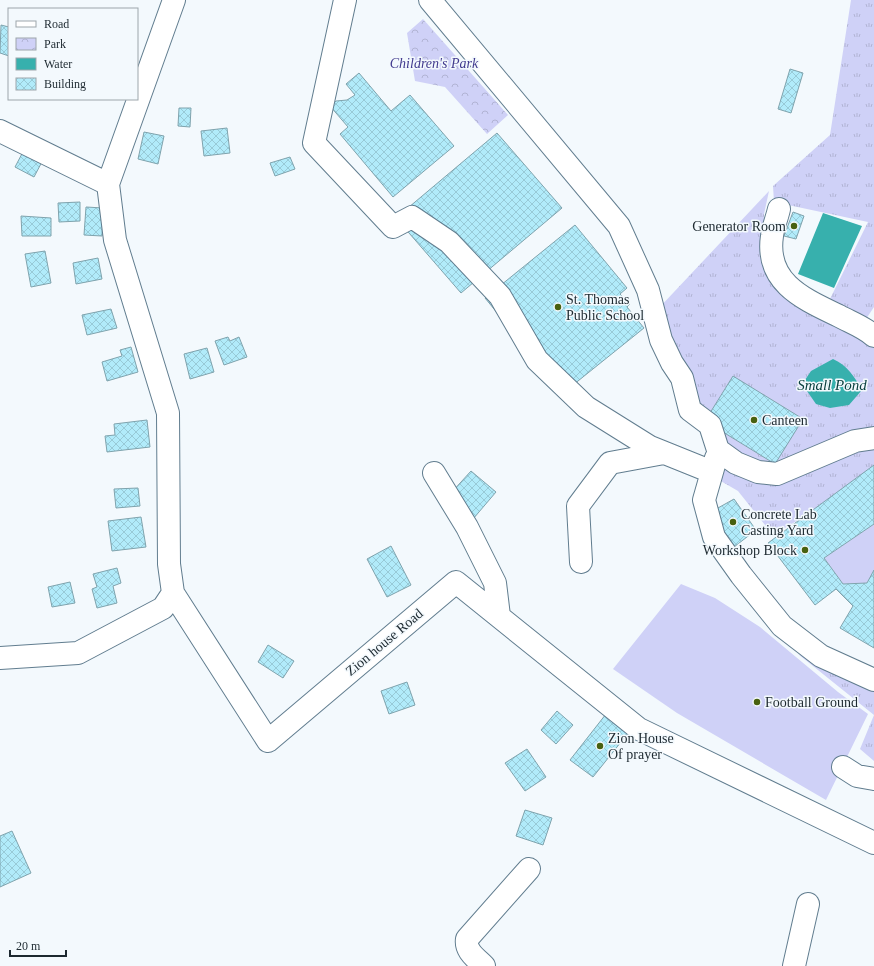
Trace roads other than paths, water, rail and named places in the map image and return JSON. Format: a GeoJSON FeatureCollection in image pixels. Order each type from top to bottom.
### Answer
{"type":"FeatureCollection","features":[{"type":"Feature","properties":{"kind":"street"},"geometry":{"type":"LineString","coordinates":[[138,97],[174,0]]}},
{"type":"Feature","properties":{"kind":"street"},"geometry":{"type":"LineString","coordinates":[[345,0],[314,143],[393,227],[412,217],[449,242],[500,296],[537,360],[586,407],[650,447],[712,472]]}},
{"type":"Feature","properties":{"kind":"street"},"geometry":{"type":"LineString","coordinates":[[430,0],[619,226],[648,290],[661,340],[672,363],[682,378],[690,410],[710,426],[718,450],[704,500],[714,538],[741,575],[782,626],[821,656],[874,680]]}},
{"type":"Feature","properties":{"kind":"street"},"geometry":{"type":"LineString","coordinates":[[0,658],[78,653],[163,608],[173,592],[169,564],[168,413],[115,240],[108,184],[116,157],[137,100]]}},
{"type":"Feature","properties":{"kind":"street"},"geometry":{"type":"LineString","coordinates":[[0,131],[108,184]]}},
{"type":"Feature","properties":{"kind":"street"},"geometry":{"type":"LineString","coordinates":[[779,209],[772,236],[771,251],[774,266],[785,284],[804,298],[874,336]]}},
{"type":"Feature","properties":{"kind":"street"},"geometry":{"type":"LineString","coordinates":[[718,450],[736,462],[758,472],[777,474],[810,451],[874,438]]}},
{"type":"Feature","properties":{"kind":"street"},"geometry":{"type":"LineString","coordinates":[[581,562],[578,506],[610,463],[664,453]]}},
{"type":"Feature","properties":{"kind":"street"},"geometry":{"type":"LineString","coordinates":[[434,473],[467,527],[495,583],[499,616]]}},
{"type":"Feature","properties":{"kind":"street","name":"Zion house Road"},"geometry":{"type":"LineString","coordinates":[[173,592],[268,741],[456,582],[639,729],[874,843]]}},
{"type":"Feature","properties":{"kind":"street"},"geometry":{"type":"LineString","coordinates":[[843,767],[857,776],[874,779]]}},
{"type":"Feature","properties":{"kind":"street"},"geometry":{"type":"LineString","coordinates":[[484,966],[468,950],[466,945],[467,939],[529,869]]}},
{"type":"Feature","properties":{"kind":"street"},"geometry":{"type":"LineString","coordinates":[[794,966],[808,904]]}},
{"type":"Feature","properties":{"kind":"water"},"geometry":{"type":"Polygon","coordinates":[[[823,213],[862,226],[834,288],[798,274],[823,213]]]}},
{"type":"Feature","properties":{"kind":"water","name":"Small Pond"},"geometry":{"type":"Polygon","coordinates":[[[833,359],[843,365],[850,372],[862,390],[849,405],[830,408],[816,404],[807,391],[805,380],[811,371],[833,359]]]}},
{"type":"Feature","properties":{"kind":"place","name":"Generator Room"},"geometry":{"type":"Point","coordinates":[794,226]}},
{"type":"Feature","properties":{"kind":"place","name":"St. Thomas Public School"},"geometry":{"type":"Point","coordinates":[558,307]}},
{"type":"Feature","properties":{"kind":"place","name":"Canteen"},"geometry":{"type":"Point","coordinates":[754,420]}},
{"type":"Feature","properties":{"kind":"place","name":"Concrete Lab Casting Yard"},"geometry":{"type":"Point","coordinates":[733,522]}},
{"type":"Feature","properties":{"kind":"place","name":"Workshop Block"},"geometry":{"type":"Point","coordinates":[805,550]}},
{"type":"Feature","properties":{"kind":"place","name":"Football Ground"},"geometry":{"type":"Point","coordinates":[757,702]}},
{"type":"Feature","properties":{"kind":"place","name":"Zion House Of prayer"},"geometry":{"type":"Point","coordinates":[600,746]}},
{"type":"Feature","properties":{"kind":"park label","name":"Children's Park"},"geometry":{"type":"Point","coordinates":[434,63]}}]}
